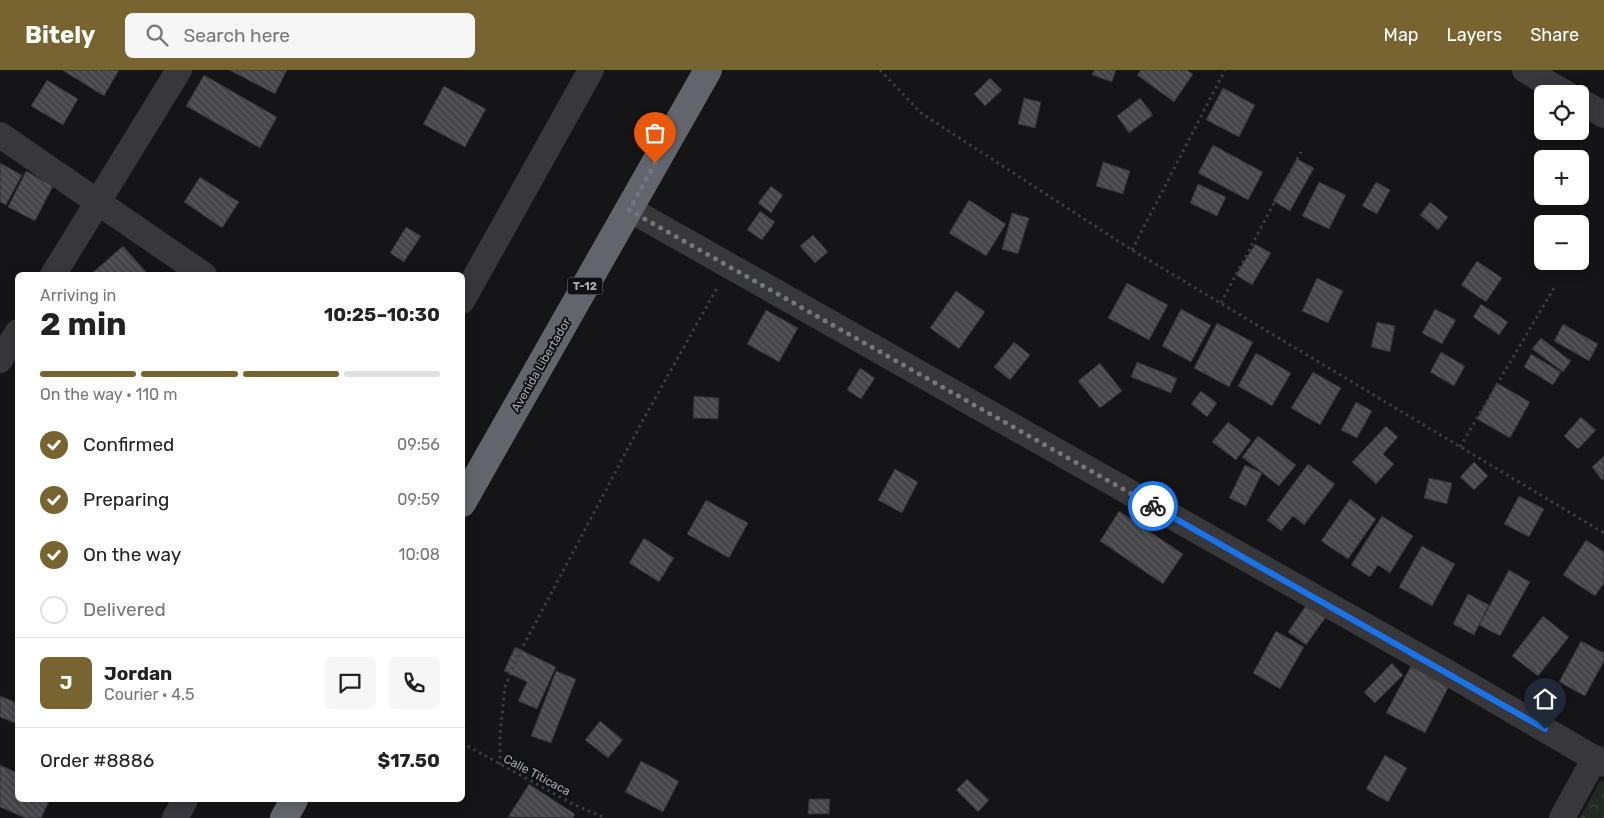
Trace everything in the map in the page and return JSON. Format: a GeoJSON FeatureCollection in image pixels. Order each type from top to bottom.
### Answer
{"type":"FeatureCollection","features":[{"type":"Feature","properties":{"kind":"highway","name":"Avenida Libertador"},"geometry":{"type":"LineString","coordinates":[[465,498],[708,70]]}},
{"type":"Feature","properties":{"kind":"highway"},"geometry":{"type":"LineString","coordinates":[[284,818],[293,802]]}},
{"type":"Feature","properties":{"kind":"street"},"geometry":{"type":"LineString","coordinates":[[54,272],[179,70]]}},
{"type":"Feature","properties":{"kind":"street"},"geometry":{"type":"LineString","coordinates":[[465,296],[591,70]]}},
{"type":"Feature","properties":{"kind":"street"},"geometry":{"type":"LineString","coordinates":[[1525,70],[1551,85]]}},
{"type":"Feature","properties":{"kind":"street"},"geometry":{"type":"LineString","coordinates":[[1589,106],[1604,115]]}},
{"type":"Feature","properties":{"kind":"street"},"geometry":{"type":"LineString","coordinates":[[0,135],[200,272]]}},
{"type":"Feature","properties":{"kind":"street"},"geometry":{"type":"LineString","coordinates":[[629,210],[1453,676],[1599,761],[1562,818]]}},
{"type":"Feature","properties":{"kind":"street"},"geometry":{"type":"LineString","coordinates":[[0,360],[15,337]]}},
{"type":"Feature","properties":{"kind":"street"},"geometry":{"type":"LineString","coordinates":[[175,818],[184,802]]}},
{"type":"Feature","properties":{"kind":"path"},"geometry":{"type":"LineString","coordinates":[[880,70],[921,113],[1132,250],[1604,533]]}},
{"type":"Feature","properties":{"kind":"path"},"geometry":{"type":"LineString","coordinates":[[1132,250],[1226,70]]}},
{"type":"Feature","properties":{"kind":"path"},"geometry":{"type":"LineString","coordinates":[[1221,303],[1301,152]]}},
{"type":"Feature","properties":{"kind":"path"},"geometry":{"type":"LineString","coordinates":[[500,765],[500,734],[505,687],[519,654],[643,420],[729,266]]}},
{"type":"Feature","properties":{"kind":"path"},"geometry":{"type":"LineString","coordinates":[[1460,447],[1554,288]]}},
{"type":"Feature","properties":{"kind":"path","name":"Calle Titicaca"},"geometry":{"type":"LineString","coordinates":[[465,745],[571,803],[606,818]]}},
{"type":"Feature","properties":{"kind":"green space"},"geometry":{"type":"Polygon","coordinates":[[[1600,781],[1604,782],[1604,818],[1580,818],[1600,781]]]}},
{"type":"Feature","properties":{"kind":"building"},"geometry":{"type":"Polygon","coordinates":[[[62,70],[119,70],[104,96],[62,70]]]}},
{"type":"Feature","properties":{"kind":"building"},"geometry":{"type":"Polygon","coordinates":[[[229,70],[287,70],[275,94],[229,70]]]}},
{"type":"Feature","properties":{"kind":"building"},"geometry":{"type":"Polygon","coordinates":[[[1094,70],[1116,70],[1112,82],[1092,75],[1094,70]]]}},
{"type":"Feature","properties":{"kind":"building"},"geometry":{"type":"Polygon","coordinates":[[[1141,70],[1187,70],[1193,74],[1174,102],[1137,75],[1141,70]]]}},
{"type":"Feature","properties":{"kind":"building"},"geometry":{"type":"Polygon","coordinates":[[[204,75],[277,117],[260,148],[186,106],[204,75]]]}},
{"type":"Feature","properties":{"kind":"building"},"geometry":{"type":"Polygon","coordinates":[[[990,78],[1002,90],[985,106],[974,94],[990,78]]]}},
{"type":"Feature","properties":{"kind":"building"},"geometry":{"type":"Polygon","coordinates":[[[47,80],[78,99],[63,125],[31,106],[47,80]]]}},
{"type":"Feature","properties":{"kind":"building"},"geometry":{"type":"Polygon","coordinates":[[[444,86],[486,109],[465,147],[423,124],[444,86]]]}},
{"type":"Feature","properties":{"kind":"building"},"geometry":{"type":"Polygon","coordinates":[[[1223,88],[1255,105],[1239,137],[1206,120],[1223,88]]]}},
{"type":"Feature","properties":{"kind":"building"},"geometry":{"type":"Polygon","coordinates":[[[1024,98],[1041,102],[1035,128],[1018,124],[1024,98]]]}},
{"type":"Feature","properties":{"kind":"building"},"geometry":{"type":"Polygon","coordinates":[[[1140,98],[1153,115],[1129,133],[1117,116],[1140,98]]]}},
{"type":"Feature","properties":{"kind":"building"},"geometry":{"type":"Polygon","coordinates":[[[1213,145],[1263,172],[1248,200],[1198,173],[1213,145]]]}},
{"type":"Feature","properties":{"kind":"building"},"geometry":{"type":"Polygon","coordinates":[[[1297,159],[1314,168],[1290,211],[1273,201],[1297,159]]]}},
{"type":"Feature","properties":{"kind":"building"},"geometry":{"type":"Polygon","coordinates":[[[1103,162],[1130,171],[1123,194],[1096,186],[1103,162]]]}},
{"type":"Feature","properties":{"kind":"building"},"geometry":{"type":"Polygon","coordinates":[[[0,163],[22,175],[6,205],[0,202],[0,163]]]}},
{"type":"Feature","properties":{"kind":"building"},"geometry":{"type":"Polygon","coordinates":[[[26,171],[53,186],[35,221],[8,207],[26,171]]]}},
{"type":"Feature","properties":{"kind":"building"},"geometry":{"type":"Polygon","coordinates":[[[200,177],[239,202],[222,228],[184,202],[200,177]]]}},
{"type":"Feature","properties":{"kind":"building"},"geometry":{"type":"Polygon","coordinates":[[[1319,182],[1346,195],[1329,229],[1302,216],[1319,182]]]}},
{"type":"Feature","properties":{"kind":"building"},"geometry":{"type":"Polygon","coordinates":[[[1376,182],[1390,190],[1377,214],[1362,206],[1376,182]]]}},
{"type":"Feature","properties":{"kind":"building"},"geometry":{"type":"Polygon","coordinates":[[[1198,184],[1226,197],[1217,216],[1190,203],[1198,184]]]}},
{"type":"Feature","properties":{"kind":"building"},"geometry":{"type":"Polygon","coordinates":[[[771,186],[783,195],[771,213],[758,203],[771,186]]]}},
{"type":"Feature","properties":{"kind":"building"},"geometry":{"type":"Polygon","coordinates":[[[969,200],[1006,224],[986,256],[949,233],[969,200]]]}},
{"type":"Feature","properties":{"kind":"building"},"geometry":{"type":"Polygon","coordinates":[[[1430,202],[1448,217],[1438,230],[1420,215],[1430,202]]]}},
{"type":"Feature","properties":{"kind":"building"},"geometry":{"type":"Polygon","coordinates":[[[760,211],[775,222],[762,240],[747,230],[760,211]]]}},
{"type":"Feature","properties":{"kind":"building"},"geometry":{"type":"Polygon","coordinates":[[[1012,213],[1029,218],[1018,254],[1002,249],[1012,213]]]}},
{"type":"Feature","properties":{"kind":"building"},"geometry":{"type":"Polygon","coordinates":[[[406,227],[421,236],[404,262],[390,253],[406,227]]]}},
{"type":"Feature","properties":{"kind":"building"},"geometry":{"type":"Polygon","coordinates":[[[813,235],[828,252],[815,263],[800,246],[813,235]]]}},
{"type":"Feature","properties":{"kind":"building"},"geometry":{"type":"Polygon","coordinates":[[[1255,244],[1271,253],[1252,285],[1236,275],[1255,244]]]}},
{"type":"Feature","properties":{"kind":"building"},"geometry":{"type":"Polygon","coordinates":[[[123,246],[146,272],[93,272],[123,246]]]}},
{"type":"Feature","properties":{"kind":"building"},"geometry":{"type":"Polygon","coordinates":[[[1477,261],[1502,278],[1486,302],[1461,285],[1477,261]]]}},
{"type":"Feature","properties":{"kind":"building"},"geometry":{"type":"Polygon","coordinates":[[[1317,278],[1343,291],[1328,323],[1302,311],[1317,278]]]}},
{"type":"Feature","properties":{"kind":"building"},"geometry":{"type":"Polygon","coordinates":[[[1127,283],[1168,305],[1149,340],[1108,318],[1127,283]]]}},
{"type":"Feature","properties":{"kind":"building"},"geometry":{"type":"Polygon","coordinates":[[[956,291],[985,312],[959,349],[930,328],[956,291]]]}},
{"type":"Feature","properties":{"kind":"building"},"geometry":{"type":"Polygon","coordinates":[[[1481,304],[1508,322],[1499,335],[1473,317],[1481,304]]]}},
{"type":"Feature","properties":{"kind":"building"},"geometry":{"type":"Polygon","coordinates":[[[1181,309],[1211,325],[1191,362],[1162,346],[1181,309]]]}},
{"type":"Feature","properties":{"kind":"building"},"geometry":{"type":"Polygon","coordinates":[[[1435,309],[1456,320],[1442,344],[1422,333],[1435,309]]]}},
{"type":"Feature","properties":{"kind":"building"},"geometry":{"type":"Polygon","coordinates":[[[766,310],[798,328],[779,362],[747,344],[766,310]]]}},
{"type":"Feature","properties":{"kind":"building"},"geometry":{"type":"Polygon","coordinates":[[[1377,322],[1395,326],[1390,352],[1371,347],[1377,322]]]}},
{"type":"Feature","properties":{"kind":"building"},"geometry":{"type":"Polygon","coordinates":[[[1217,323],[1253,342],[1229,387],[1194,368],[1217,323]]]}},
{"type":"Feature","properties":{"kind":"building"},"geometry":{"type":"Polygon","coordinates":[[[1563,324],[1598,344],[1589,361],[1554,341],[1563,324]]]}},
{"type":"Feature","properties":{"kind":"building"},"geometry":{"type":"Polygon","coordinates":[[[1541,338],[1571,361],[1563,372],[1532,349],[1541,338]]]}},
{"type":"Feature","properties":{"kind":"building"},"geometry":{"type":"Polygon","coordinates":[[[1014,342],[1030,355],[1010,380],[994,367],[1014,342]]]}},
{"type":"Feature","properties":{"kind":"building"},"geometry":{"type":"Polygon","coordinates":[[[1441,352],[1465,366],[1454,386],[1430,372],[1441,352]]]}},
{"type":"Feature","properties":{"kind":"building"},"geometry":{"type":"Polygon","coordinates":[[[1256,353],[1291,373],[1272,406],[1238,386],[1256,353]]]}},
{"type":"Feature","properties":{"kind":"building"},"geometry":{"type":"Polygon","coordinates":[[[1531,354],[1561,372],[1553,385],[1524,367],[1531,354]]]}},
{"type":"Feature","properties":{"kind":"building"},"geometry":{"type":"Polygon","coordinates":[[[1137,362],[1177,378],[1171,393],[1131,377],[1137,362]]]}},
{"type":"Feature","properties":{"kind":"building"},"geometry":{"type":"Polygon","coordinates":[[[1100,363],[1122,391],[1100,408],[1078,381],[1100,363]]]}},
{"type":"Feature","properties":{"kind":"building"},"geometry":{"type":"Polygon","coordinates":[[[860,368],[875,378],[861,399],[847,390],[860,368]]]}},
{"type":"Feature","properties":{"kind":"building"},"geometry":{"type":"Polygon","coordinates":[[[1313,372],[1341,388],[1320,425],[1291,408],[1313,372]]]}},
{"type":"Feature","properties":{"kind":"building"},"geometry":{"type":"Polygon","coordinates":[[[1497,383],[1530,402],[1510,438],[1477,419],[1497,383]]]}},
{"type":"Feature","properties":{"kind":"building"},"geometry":{"type":"Polygon","coordinates":[[[1201,391],[1217,403],[1207,417],[1191,404],[1201,391]]]}},
{"type":"Feature","properties":{"kind":"building"},"geometry":{"type":"Polygon","coordinates":[[[694,396],[719,398],[718,419],[693,418],[694,396]]]}},
{"type":"Feature","properties":{"kind":"building"},"geometry":{"type":"Polygon","coordinates":[[[1356,402],[1372,411],[1357,438],[1341,430],[1356,402]]]}},
{"type":"Feature","properties":{"kind":"building"},"geometry":{"type":"Polygon","coordinates":[[[1581,417],[1596,430],[1578,449],[1564,436],[1581,417]]]}},
{"type":"Feature","properties":{"kind":"building"},"geometry":{"type":"Polygon","coordinates":[[[1228,422],[1251,440],[1236,460],[1212,442],[1228,422]]]}},
{"type":"Feature","properties":{"kind":"building"},"geometry":{"type":"Polygon","coordinates":[[[1386,426],[1398,437],[1383,454],[1394,464],[1376,484],[1352,462],[1386,426]]]}},
{"type":"Feature","properties":{"kind":"building"},"geometry":{"type":"Polygon","coordinates":[[[1258,436],[1296,465],[1279,486],[1242,457],[1258,436]]]}},
{"type":"Feature","properties":{"kind":"building"},"geometry":{"type":"Polygon","coordinates":[[[1604,456],[1604,479],[1602,480],[1592,467],[1604,456]]]}},
{"type":"Feature","properties":{"kind":"building"},"geometry":{"type":"Polygon","coordinates":[[[1474,462],[1488,476],[1474,490],[1460,477],[1474,462]]]}},
{"type":"Feature","properties":{"kind":"building"},"geometry":{"type":"Polygon","coordinates":[[[1308,464],[1335,484],[1304,525],[1293,516],[1281,531],[1267,520],[1308,464]]]}},
{"type":"Feature","properties":{"kind":"building"},"geometry":{"type":"Polygon","coordinates":[[[1245,465],[1262,473],[1246,506],[1229,498],[1245,465]]]}},
{"type":"Feature","properties":{"kind":"building"},"geometry":{"type":"Polygon","coordinates":[[[895,469],[918,482],[902,513],[878,500],[895,469]]]}},
{"type":"Feature","properties":{"kind":"building"},"geometry":{"type":"Polygon","coordinates":[[[1429,478],[1452,483],[1447,504],[1424,498],[1429,478]]]}},
{"type":"Feature","properties":{"kind":"building"},"geometry":{"type":"Polygon","coordinates":[[[1519,496],[1544,509],[1529,537],[1504,524],[1519,496]]]}},
{"type":"Feature","properties":{"kind":"building"},"geometry":{"type":"Polygon","coordinates":[[[1350,499],[1376,519],[1348,559],[1321,541],[1350,499]]]}},
{"type":"Feature","properties":{"kind":"building"},"geometry":{"type":"Polygon","coordinates":[[[706,500],[748,523],[729,558],[687,534],[706,500]]]}},
{"type":"Feature","properties":{"kind":"building"},"geometry":{"type":"Polygon","coordinates":[[[1119,511],[1183,554],[1163,584],[1100,541],[1119,511]]]}},
{"type":"Feature","properties":{"kind":"building"},"geometry":{"type":"Polygon","coordinates":[[[1382,516],[1413,536],[1390,573],[1378,565],[1370,577],[1351,565],[1382,516]]]}},
{"type":"Feature","properties":{"kind":"building"},"geometry":{"type":"Polygon","coordinates":[[[644,538],[674,558],[659,582],[629,563],[644,538]]]}},
{"type":"Feature","properties":{"kind":"building"},"geometry":{"type":"Polygon","coordinates":[[[1586,540],[1604,552],[1604,583],[1595,596],[1563,575],[1586,540]]]}},
{"type":"Feature","properties":{"kind":"building"},"geometry":{"type":"Polygon","coordinates":[[[1422,546],[1455,564],[1432,606],[1399,587],[1422,546]]]}},
{"type":"Feature","properties":{"kind":"building"},"geometry":{"type":"Polygon","coordinates":[[[1509,570],[1530,582],[1500,636],[1479,625],[1509,570]]]}},
{"type":"Feature","properties":{"kind":"building"},"geometry":{"type":"Polygon","coordinates":[[[1468,594],[1489,605],[1474,635],[1453,624],[1468,594]]]}},
{"type":"Feature","properties":{"kind":"building"},"geometry":{"type":"Polygon","coordinates":[[[1307,604],[1326,617],[1306,645],[1288,632],[1307,604]]]}},
{"type":"Feature","properties":{"kind":"building"},"geometry":{"type":"Polygon","coordinates":[[[1543,616],[1569,637],[1538,676],[1512,656],[1543,616]]]}},
{"type":"Feature","properties":{"kind":"building"},"geometry":{"type":"Polygon","coordinates":[[[1276,631],[1304,647],[1280,689],[1253,673],[1276,631]]]}},
{"type":"Feature","properties":{"kind":"building"},"geometry":{"type":"Polygon","coordinates":[[[1581,641],[1604,653],[1604,661],[1585,696],[1559,682],[1581,641]]]}},
{"type":"Feature","properties":{"kind":"building"},"geometry":{"type":"Polygon","coordinates":[[[515,647],[556,667],[537,709],[518,701],[527,682],[504,671],[515,647]]]}},
{"type":"Feature","properties":{"kind":"building"},"geometry":{"type":"Polygon","coordinates":[[[1392,663],[1403,675],[1375,703],[1364,692],[1392,663]]]}},
{"type":"Feature","properties":{"kind":"building"},"geometry":{"type":"Polygon","coordinates":[[[1412,664],[1450,684],[1425,733],[1386,713],[1412,664]]]}},
{"type":"Feature","properties":{"kind":"building"},"geometry":{"type":"Polygon","coordinates":[[[556,671],[576,679],[551,743],[531,736],[556,671]]]}},
{"type":"Feature","properties":{"kind":"building"},"geometry":{"type":"Polygon","coordinates":[[[0,696],[15,702],[15,723],[0,717],[0,696]]]}},
{"type":"Feature","properties":{"kind":"building"},"geometry":{"type":"Polygon","coordinates":[[[600,721],[623,740],[608,758],[585,740],[600,721]]]}},
{"type":"Feature","properties":{"kind":"building"},"geometry":{"type":"Polygon","coordinates":[[[1385,755],[1407,768],[1388,802],[1366,789],[1385,755]]]}},
{"type":"Feature","properties":{"kind":"building"},"geometry":{"type":"Polygon","coordinates":[[[641,761],[679,781],[663,812],[625,792],[641,761]]]}},
{"type":"Feature","properties":{"kind":"building"},"geometry":{"type":"Polygon","coordinates":[[[0,765],[15,772],[15,802],[49,802],[41,818],[25,818],[0,807],[0,765]]]}},
{"type":"Feature","properties":{"kind":"building"},"geometry":{"type":"Polygon","coordinates":[[[967,779],[989,800],[978,812],[956,790],[967,779]]]}},
{"type":"Feature","properties":{"kind":"building"},"geometry":{"type":"Polygon","coordinates":[[[529,784],[575,814],[573,818],[508,817],[529,784]]]}},
{"type":"Feature","properties":{"kind":"building"},"geometry":{"type":"Polygon","coordinates":[[[809,799],[830,799],[829,814],[808,814],[809,799]]]}},
{"type":"Feature","properties":{"kind":"way so far"},"geometry":{"type":"LineString","coordinates":[[655,163],[629,210],[1153,506]]}},
{"type":"Feature","properties":{"kind":"route"},"geometry":{"type":"LineString","coordinates":[[1153,506],[1545,729]]}}]}
